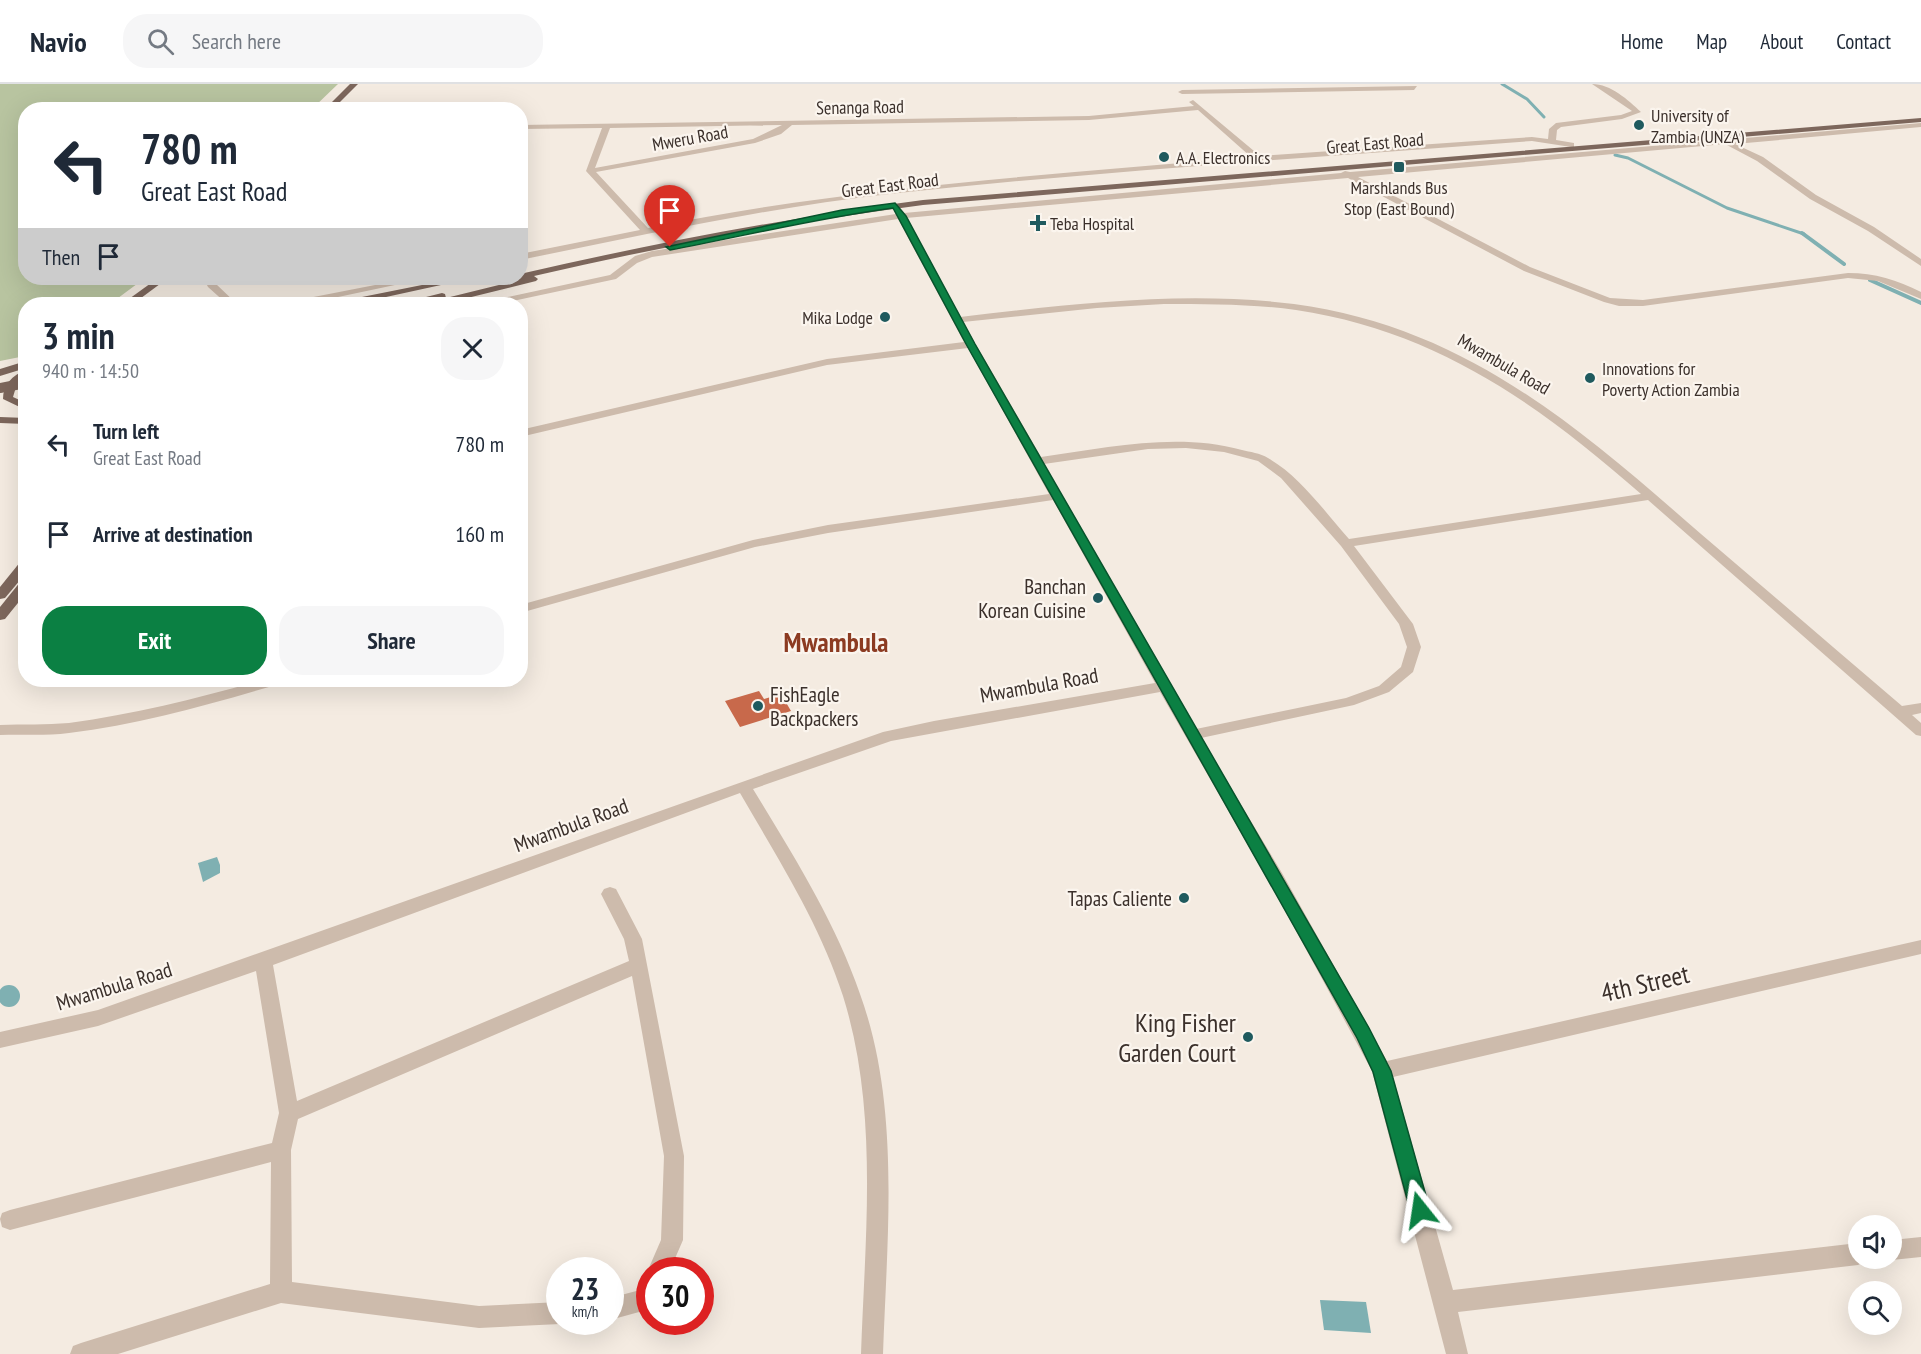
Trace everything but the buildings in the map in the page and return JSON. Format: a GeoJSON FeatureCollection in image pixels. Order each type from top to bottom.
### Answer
{"type":"FeatureCollection","features":[{"type":"Feature","properties":{"kind":"main road"},"geometry":{"type":"LineString","coordinates":[[335,102],[354,84]]}},
{"type":"Feature","properties":{"kind":"main road","name":"Great East Road"},"geometry":{"type":"LineString","coordinates":[[528,274],[711,234],[835,211],[894,203],[1921,114]]}},
{"type":"Feature","properties":{"kind":"main road","name":"Great East Road"},"geometry":{"type":"LineString","coordinates":[[894,203],[1921,120]]}},
{"type":"Feature","properties":{"kind":"main road","name":"Great East Road"},"geometry":{"type":"LineString","coordinates":[[528,264],[732,221],[784,213],[835,211]]}},
{"type":"Feature","properties":{"kind":"main road","name":"Great East Road"},"geometry":{"type":"LineString","coordinates":[[528,281],[648,251],[786,226],[835,211]]}},
{"type":"Feature","properties":{"kind":"main road"},"geometry":{"type":"LineString","coordinates":[[137,297],[153,285]]}},
{"type":"Feature","properties":{"kind":"main road"},"geometry":{"type":"LineString","coordinates":[[376,297],[434,285]]}},
{"type":"Feature","properties":{"kind":"main road"},"geometry":{"type":"LineString","coordinates":[[417,297],[469,285]]}},
{"type":"Feature","properties":{"kind":"main road","name":"Great East Road"},"geometry":{"type":"LineString","coordinates":[[432,297],[482,285]]}},
{"type":"Feature","properties":{"kind":"main road","name":"Great East Road"},"geometry":{"type":"LineString","coordinates":[[461,297],[510,285]]}},
{"type":"Feature","properties":{"kind":"main road"},"geometry":{"type":"LineString","coordinates":[[0,373],[18,367]]}},
{"type":"Feature","properties":{"kind":"main road"},"geometry":{"type":"LineString","coordinates":[[0,381],[18,378]]}},
{"type":"Feature","properties":{"kind":"main road"},"geometry":{"type":"LineString","coordinates":[[0,388],[18,380]]}},
{"type":"Feature","properties":{"kind":"main road"},"geometry":{"type":"LineString","coordinates":[[18,381],[9,388],[8,399],[18,404]]}},
{"type":"Feature","properties":{"kind":"main road"},"geometry":{"type":"LineString","coordinates":[[0,393],[18,390]]}},
{"type":"Feature","properties":{"kind":"main road"},"geometry":{"type":"LineString","coordinates":[[0,406],[18,407]]}},
{"type":"Feature","properties":{"kind":"main road"},"geometry":{"type":"LineString","coordinates":[[0,420],[18,421]]}},
{"type":"Feature","properties":{"kind":"main road"},"geometry":{"type":"LineString","coordinates":[[0,595],[18,574]]}},
{"type":"Feature","properties":{"kind":"main road"},"geometry":{"type":"LineString","coordinates":[[0,616],[18,594]]}},
{"type":"Feature","properties":{"kind":"street"},"geometry":{"type":"LineString","coordinates":[[1552,140],[1553,129],[1559,125],[1622,117],[1637,112],[1613,93],[1596,84]]}},
{"type":"Feature","properties":{"kind":"street"},"geometry":{"type":"LineString","coordinates":[[1258,159],[1182,92],[1414,88]]}},
{"type":"Feature","properties":{"kind":"street","name":"Senanga Road"},"geometry":{"type":"LineString","coordinates":[[528,127],[1089,118],[1200,108]]}},
{"type":"Feature","properties":{"kind":"street","name":"Mweru Road"},"geometry":{"type":"LineString","coordinates":[[590,171],[755,141],[769,137],[790,123]]}},
{"type":"Feature","properties":{"kind":"street"},"geometry":{"type":"LineString","coordinates":[[528,255],[762,208],[894,203],[1347,174],[1921,125]]}},
{"type":"Feature","properties":{"kind":"street"},"geometry":{"type":"LineString","coordinates":[[607,126],[590,171],[645,230]]}},
{"type":"Feature","properties":{"kind":"street"},"geometry":{"type":"LineString","coordinates":[[520,297],[613,277],[620,273],[631,260],[652,254],[894,203],[1258,159],[1532,140],[1552,140],[1571,144]]}},
{"type":"Feature","properties":{"kind":"street"},"geometry":{"type":"LineString","coordinates":[[1728,142],[1760,159],[1813,197],[1871,229],[1921,263]]}},
{"type":"Feature","properties":{"kind":"street"},"geometry":{"type":"LineString","coordinates":[[1338,168],[1527,269],[1619,303],[1643,303],[1834,276],[1864,274],[1887,279],[1921,296]]}},
{"type":"Feature","properties":{"kind":"street"},"geometry":{"type":"LineString","coordinates":[[894,203],[1192,735],[1276,878],[1382,1071],[1457,1354]]}},
{"type":"Feature","properties":{"kind":"street"},"geometry":{"type":"LineString","coordinates":[[211,285],[224,297]]}},
{"type":"Feature","properties":{"kind":"street"},"geometry":{"type":"LineString","coordinates":[[328,297],[388,285]]}},
{"type":"Feature","properties":{"kind":"street","name":"Mwambula Road"},"geometry":{"type":"LineString","coordinates":[[958,320],[1133,301],[1186,299],[1284,305],[1331,313],[1419,340],[1489,374],[1553,415],[1921,731]]}},
{"type":"Feature","properties":{"kind":"street"},"geometry":{"type":"LineString","coordinates":[[528,432],[827,362],[971,344]]}},
{"type":"Feature","properties":{"kind":"street"},"geometry":{"type":"LineString","coordinates":[[1038,461],[1148,446],[1186,445],[1225,449],[1262,459],[1285,475],[1346,543],[1406,624],[1414,647],[1408,669],[1384,689],[1349,702],[1192,735]]}},
{"type":"Feature","properties":{"kind":"street"},"geometry":{"type":"LineString","coordinates":[[528,607],[753,544],[828,529],[1058,496]]}},
{"type":"Feature","properties":{"kind":"street"},"geometry":{"type":"LineString","coordinates":[[1346,543],[1650,496]]}},
{"type":"Feature","properties":{"kind":"street","name":"Mwambula Road"},"geometry":{"type":"LineString","coordinates":[[0,1040],[98,1018],[888,736],[1166,686]]}},
{"type":"Feature","properties":{"kind":"street"},"geometry":{"type":"LineString","coordinates":[[0,730],[67,728],[139,716],[252,687]]}},
{"type":"Feature","properties":{"kind":"street"},"geometry":{"type":"LineString","coordinates":[[1899,712],[1921,708]]}},
{"type":"Feature","properties":{"kind":"street"},"geometry":{"type":"LineString","coordinates":[[744,786],[813,907],[841,968],[860,1026],[873,1095],[877,1162],[872,1354]]}},
{"type":"Feature","properties":{"kind":"street"},"geometry":{"type":"LineString","coordinates":[[610,894],[633,939],[674,1156],[672,1240],[665,1257]]}},
{"type":"Feature","properties":{"kind":"street","name":"4th Street"},"geometry":{"type":"LineString","coordinates":[[1382,1071],[1921,946]]}},
{"type":"Feature","properties":{"kind":"street"},"geometry":{"type":"LineString","coordinates":[[263,961],[289,1113],[281,1150],[282,1292]]}},
{"type":"Feature","properties":{"kind":"street"},"geometry":{"type":"LineString","coordinates":[[289,1113],[639,965]]}},
{"type":"Feature","properties":{"kind":"street"},"geometry":{"type":"LineString","coordinates":[[10,1220],[281,1150]]}},
{"type":"Feature","properties":{"kind":"street"},"geometry":{"type":"LineString","coordinates":[[1902,1249],[1921,1247]]}},
{"type":"Feature","properties":{"kind":"street"},"geometry":{"type":"LineString","coordinates":[[1445,1302],[1848,1255]]}},
{"type":"Feature","properties":{"kind":"street"},"geometry":{"type":"LineString","coordinates":[[81,1354],[282,1292],[478,1317],[546,1314]]}},
{"type":"Feature","properties":{"kind":"green space"},"geometry":{"type":"Polygon","coordinates":[[[0,84],[338,84],[319,102],[18,102],[18,285],[136,285],[119,297],[18,297],[18,357],[0,361],[0,84]]]}},
{"type":"Feature","properties":{"kind":"water"},"geometry":{"type":"Polygon","coordinates":[[[217,857],[220,873],[203,882],[198,863],[217,857]]]}},
{"type":"Feature","properties":{"kind":"water"},"geometry":{"type":"Polygon","coordinates":[[[9,985],[17,988],[19,992],[17,1004],[9,1007],[1,1004],[-1,992],[1,988],[9,985]]]}},
{"type":"Feature","properties":{"kind":"water"},"geometry":{"type":"Polygon","coordinates":[[[1320,1300],[1366,1302],[1371,1333],[1324,1330],[1320,1300]]]}},
{"type":"Feature","properties":{"kind":"waterway"},"geometry":{"type":"LineString","coordinates":[[1502,84],[1527,99],[1544,117]]}},
{"type":"Feature","properties":{"kind":"waterway"},"geometry":{"type":"LineString","coordinates":[[1615,155],[1628,158],[1727,208],[1803,234]]}},
{"type":"Feature","properties":{"kind":"waterway"},"geometry":{"type":"LineString","coordinates":[[1803,234],[1844,264]]}},
{"type":"Feature","properties":{"kind":"waterway"},"geometry":{"type":"LineString","coordinates":[[1870,280],[1921,303]]}},
{"type":"Feature","properties":{"kind":"place","name":"University of Zambia (UNZA)"},"geometry":{"type":"Point","coordinates":[1639,125]}},
{"type":"Feature","properties":{"kind":"place","name":"A.A. Electronics"},"geometry":{"type":"Point","coordinates":[1164,157]}},
{"type":"Feature","properties":{"kind":"place","name":"Marshlands Bus Stop (East Bound)"},"geometry":{"type":"Point","coordinates":[1399,167]}},
{"type":"Feature","properties":{"kind":"place","name":"Teba Hospital"},"geometry":{"type":"Point","coordinates":[1038,223]}},
{"type":"Feature","properties":{"kind":"place","name":"Mika Lodge"},"geometry":{"type":"Point","coordinates":[885,317]}},
{"type":"Feature","properties":{"kind":"place","name":"Innovations for Poverty Action Zambia"},"geometry":{"type":"Point","coordinates":[1590,378]}},
{"type":"Feature","properties":{"kind":"place","name":"Banchan Korean Cuisine"},"geometry":{"type":"Point","coordinates":[1098,598]}},
{"type":"Feature","properties":{"kind":"place","name":"FishEagle Backpackers"},"geometry":{"type":"Point","coordinates":[758,706]}},
{"type":"Feature","properties":{"kind":"place","name":"Tapas Caliente"},"geometry":{"type":"Point","coordinates":[1184,898]}},
{"type":"Feature","properties":{"kind":"place","name":"King Fisher Garden Court"},"geometry":{"type":"Point","coordinates":[1248,1037]}},
{"type":"Feature","properties":{"kind":"district","name":"Mwambula"},"geometry":{"type":"Point","coordinates":[836,642]}},
{"type":"Feature","properties":{"kind":"route"},"geometry":{"type":"LineString","coordinates":[[670,247],[795,224],[842,212],[895,205],[903,216],[939,288],[1363,1033],[1382,1071],[1420,1210]]}}]}
